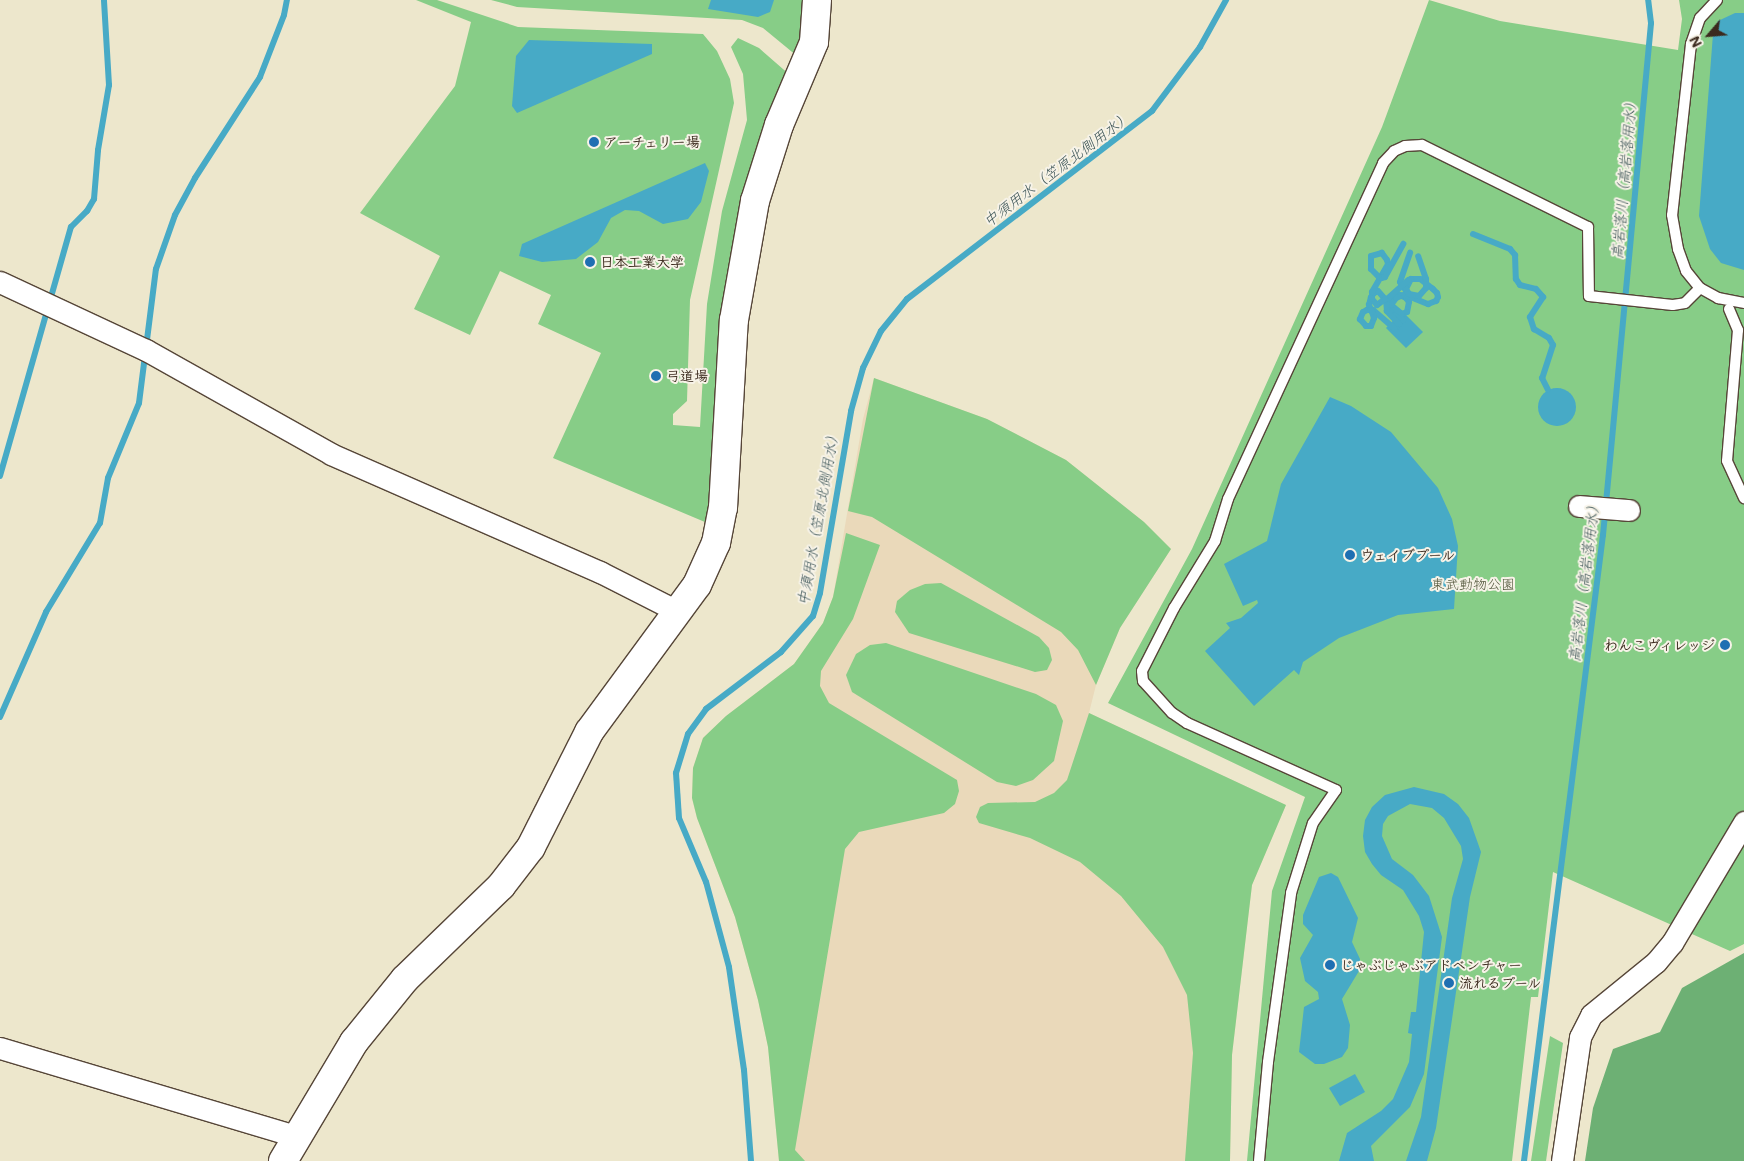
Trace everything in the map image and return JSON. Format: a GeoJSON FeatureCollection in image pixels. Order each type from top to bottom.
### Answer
{"type":"FeatureCollection","features":[{"type":"Feature","properties":{"kind":"street"},"geometry":{"type":"LineString","coordinates":[[282,1161],[354,1042],[405,979],[502,886],[531,847],[589,732],[697,585],[716,543],[723,508],[734,320],[754,201],[779,124],[814,42],[817,0]]}},
{"type":"Feature","properties":{"kind":"street"},"geometry":{"type":"LineString","coordinates":[[0,282],[146,350],[331,454],[600,572],[677,611]]}},
{"type":"Feature","properties":{"kind":"street"},"geometry":{"type":"LineString","coordinates":[[1579,506],[1629,510]]}},
{"type":"Feature","properties":{"kind":"street"},"geometry":{"type":"LineString","coordinates":[[1562,1161],[1580,1037],[1591,1015],[1656,962],[1672,942],[1744,822]]}},
{"type":"Feature","properties":{"kind":"street"},"geometry":{"type":"LineString","coordinates":[[0,1048],[298,1137]]}},
{"type":"Feature","properties":{"kind":"lane"},"geometry":{"type":"LineString","coordinates":[[1717,0],[1700,18],[1691,44],[1672,215],[1678,248],[1686,271],[1700,288],[1718,298],[1744,329]]}},
{"type":"Feature","properties":{"kind":"lane"},"geometry":{"type":"LineString","coordinates":[[1259,1161],[1268,1062],[1291,893],[1313,822],[1336,790],[1187,723],[1172,713],[1144,681],[1142,671],[1174,608],[1215,541],[1237,481],[1383,163],[1394,151],[1413,144],[1422,145],[1588,227],[1588,296],[1649,302],[1685,303],[1700,288]]}},
{"type":"Feature","properties":{"kind":"lane"},"geometry":{"type":"LineString","coordinates":[[1718,298],[1744,303]]}},
{"type":"Feature","properties":{"kind":"lane"},"geometry":{"type":"LineString","coordinates":[[1729,309],[1738,330],[1727,461],[1744,498]]}},
{"type":"Feature","properties":{"kind":"lane"},"geometry":{"type":"LineString","coordinates":[[1734,364],[1737,355],[1744,349]]}},
{"type":"Feature","properties":{"kind":"shaded area"},"geometry":{"type":"Polygon","coordinates":[[[874,378],[987,419],[1066,460],[1144,522],[1171,549],[1120,628],[1096,685],[1089,713],[1286,805],[1252,885],[1232,1055],[1230,1161],[779,1161],[768,1047],[758,1000],[735,917],[697,818],[692,798],[693,768],[703,738],[726,716],[794,664],[823,623],[833,597],[863,419],[874,378]]]}},
{"type":"Feature","properties":{"kind":"green space","name":"日本工業大学"},"geometry":{"type":"Polygon","coordinates":[[[416,0],[437,0],[518,27],[703,34],[717,51],[730,79],[734,103],[690,300],[687,401],[673,414],[673,425],[700,427],[707,304],[722,211],[747,120],[743,74],[731,47],[738,38],[759,48],[791,76],[768,120],[712,525],[553,458],[601,353],[538,324],[551,295],[500,271],[470,335],[414,309],[440,256],[360,213],[455,86],[471,22],[416,0]]]}},
{"type":"Feature","properties":{"kind":"green space"},"geometry":{"type":"Polygon","coordinates":[[[491,0],[806,0],[797,56],[763,28],[742,20],[517,7],[491,0]]]}},
{"type":"Feature","properties":{"kind":"green space","name":"東武動物公園"},"geometry":{"type":"Polygon","coordinates":[[[1429,0],[1500,21],[1678,50],[1682,19],[1679,0],[1744,0],[1744,944],[1730,951],[1553,872],[1538,997],[1531,997],[1512,1161],[1247,1161],[1272,891],[1305,797],[1108,703],[1192,549],[1382,127],[1429,0]]]}},
{"type":"Feature","properties":{"kind":"green space"},"geometry":{"type":"Polygon","coordinates":[[[874,378],[987,419],[1066,460],[1144,522],[1171,549],[1120,628],[1096,685],[1078,650],[1061,632],[872,517],[848,511],[874,378]]]}},
{"type":"Feature","properties":{"kind":"green space"},"geometry":{"type":"Polygon","coordinates":[[[846,533],[880,545],[853,619],[821,671],[820,686],[829,703],[957,780],[959,791],[955,804],[944,813],[859,832],[845,849],[795,1150],[805,1161],[779,1161],[768,1047],[758,1000],[735,917],[697,818],[692,798],[693,768],[703,738],[726,716],[794,664],[823,623],[833,597],[846,533]]]}},
{"type":"Feature","properties":{"kind":"green space"},"geometry":{"type":"Polygon","coordinates":[[[941,583],[1039,637],[1049,648],[1052,660],[1047,670],[1035,672],[909,633],[895,612],[897,601],[910,590],[925,584],[941,583]]]}},
{"type":"Feature","properties":{"kind":"green space"},"geometry":{"type":"Polygon","coordinates":[[[886,643],[1036,694],[1056,705],[1063,721],[1054,761],[1033,780],[1016,786],[997,782],[852,692],[846,675],[856,654],[870,645],[886,643]]]}},
{"type":"Feature","properties":{"kind":"green space"},"geometry":{"type":"Polygon","coordinates":[[[1089,713],[1286,805],[1252,885],[1232,1055],[1230,1161],[1185,1161],[1193,1053],[1187,995],[1163,947],[1121,896],[1080,862],[1030,838],[979,823],[976,817],[980,807],[988,803],[1035,802],[1054,793],[1067,780],[1089,713]]]}},
{"type":"Feature","properties":{"kind":"green space"},"geometry":{"type":"Polygon","coordinates":[[[1744,953],[1744,1161],[1585,1161],[1593,1108],[1613,1049],[1660,1032],[1682,988],[1744,953]]]}},
{"type":"Feature","properties":{"kind":"green space"},"geometry":{"type":"Polygon","coordinates":[[[1550,1036],[1563,1043],[1546,1161],[1531,1161],[1550,1036]]]}},
{"type":"Feature","properties":{"kind":"water"},"geometry":{"type":"Polygon","coordinates":[[[711,0],[774,0],[770,12],[758,17],[708,9],[711,0]]]}},
{"type":"Feature","properties":{"kind":"water"},"geometry":{"type":"Polygon","coordinates":[[[1735,13],[1744,13],[1744,270],[1721,263],[1710,249],[1699,216],[1713,34],[1718,21],[1735,13]]]}},
{"type":"Feature","properties":{"kind":"water"},"geometry":{"type":"Polygon","coordinates":[[[529,40],[652,44],[652,54],[517,113],[512,106],[516,56],[529,40]]]}},
{"type":"Feature","properties":{"kind":"water"},"geometry":{"type":"Polygon","coordinates":[[[705,163],[709,171],[701,202],[688,219],[663,224],[639,211],[625,210],[611,218],[598,242],[576,259],[542,262],[519,256],[522,244],[705,163]]]}},
{"type":"Feature","properties":{"kind":"water"},"geometry":{"type":"Polygon","coordinates":[[[1402,311],[1423,332],[1406,348],[1386,328],[1402,311]]]}},
{"type":"Feature","properties":{"kind":"water"},"geometry":{"type":"Polygon","coordinates":[[[1557,388],[1570,394],[1576,407],[1570,420],[1557,426],[1544,420],[1538,407],[1544,394],[1557,388]]]}},
{"type":"Feature","properties":{"kind":"water","name":"ウェイブプール"},"geometry":{"type":"Polygon","coordinates":[[[1330,397],[1351,406],[1391,432],[1438,488],[1452,519],[1458,546],[1454,609],[1398,615],[1339,638],[1303,662],[1299,675],[1294,670],[1254,706],[1205,651],[1230,628],[1226,623],[1241,618],[1258,603],[1257,600],[1243,606],[1224,564],[1267,541],[1281,484],[1330,397]]]}},
{"type":"Feature","properties":{"kind":"water","name":"流れるプール"},"geometry":{"type":"Polygon","coordinates":[[[1414,787],[1444,794],[1458,804],[1469,818],[1481,852],[1470,897],[1436,1128],[1427,1161],[1406,1161],[1421,1117],[1452,898],[1463,859],[1461,846],[1444,818],[1432,808],[1410,804],[1388,816],[1383,824],[1382,836],[1392,859],[1413,875],[1429,896],[1442,937],[1424,1074],[1410,1107],[1371,1146],[1374,1161],[1339,1161],[1347,1133],[1381,1111],[1393,1099],[1409,1062],[1412,1034],[1408,1033],[1411,1012],[1416,1012],[1424,932],[1419,916],[1403,890],[1381,875],[1372,864],[1365,852],[1363,836],[1365,820],[1372,807],[1385,795],[1414,787]]]}},
{"type":"Feature","properties":{"kind":"water","name":"じゃぶじゃぶアドベンチャー"},"geometry":{"type":"Polygon","coordinates":[[[1331,873],[1338,877],[1358,918],[1352,942],[1360,959],[1359,971],[1342,999],[1350,1025],[1348,1048],[1342,1057],[1324,1064],[1315,1064],[1299,1052],[1304,1007],[1319,999],[1318,992],[1305,981],[1300,958],[1313,935],[1303,924],[1303,915],[1319,877],[1331,873]]]}},
{"type":"Feature","properties":{"kind":"water"},"geometry":{"type":"Polygon","coordinates":[[[1355,1074],[1365,1092],[1340,1106],[1329,1088],[1355,1074]]]}},
{"type":"Feature","properties":{"kind":"waterway"},"geometry":{"type":"LineString","coordinates":[[0,476],[71,227],[87,211],[94,199],[98,150],[109,85],[104,0]]}},
{"type":"Feature","properties":{"kind":"waterway"},"geometry":{"type":"LineString","coordinates":[[0,717],[46,612],[100,523],[108,478],[139,403],[156,269],[175,215],[195,178],[260,77],[284,15],[287,0]]}},
{"type":"Feature","properties":{"kind":"waterway","name":"中須用水（笠原北側用水）"},"geometry":{"type":"LineString","coordinates":[[751,1161],[744,1070],[729,967],[706,882],[679,818],[676,773],[688,734],[706,709],[781,652],[813,616],[820,593],[851,411],[863,368],[881,331],[907,299],[1152,111],[1200,47],[1226,0]]}},
{"type":"Feature","properties":{"kind":"waterway","name":"高岩落川（高岩落用水）"},"geometry":{"type":"LineString","coordinates":[[1524,1161],[1603,535],[1651,23],[1648,0]]}},
{"type":"Feature","properties":{"kind":"waterway"},"geometry":{"type":"LineString","coordinates":[[1473,234],[1510,249],[1515,255],[1516,279],[1520,285],[1536,289],[1543,297],[1530,317],[1534,329],[1549,338],[1553,345],[1542,378],[1548,390]]}},
{"type":"Feature","properties":{"kind":"waterway"},"geometry":{"type":"LineString","coordinates":[[1395,329],[1373,310],[1367,310],[1363,312],[1360,319],[1366,326],[1371,326],[1374,318],[1372,312],[1369,305],[1371,297],[1374,293],[1378,291],[1385,299],[1377,305],[1372,299],[1372,292],[1388,264],[1387,260],[1382,253],[1371,256],[1371,269],[1379,277],[1382,278],[1385,277],[1403,244]]}},
{"type":"Feature","properties":{"kind":"waterway"},"geometry":{"type":"LineString","coordinates":[[1407,292],[1400,282],[1410,253]]}},
{"type":"Feature","properties":{"kind":"waterway"},"geometry":{"type":"LineString","coordinates":[[1403,320],[1392,310],[1390,305],[1391,300],[1395,297],[1400,295],[1406,298],[1409,302],[1407,312],[1402,314],[1391,305],[1396,298],[1404,295],[1428,304],[1436,301],[1438,297],[1437,293],[1433,289],[1420,279],[1411,279],[1406,289],[1409,294],[1419,296],[1426,288],[1426,279],[1418,256]]}},
{"type":"Feature","properties":{"kind":"waterway"},"geometry":{"type":"LineString","coordinates":[[1399,324],[1387,311],[1386,300],[1408,280]]}},
{"type":"Feature","properties":{"kind":"place","name":"アーチェリー場"},"geometry":{"type":"Point","coordinates":[594,142]}},
{"type":"Feature","properties":{"kind":"place","name":"日本工業大学"},"geometry":{"type":"Point","coordinates":[590,262]}},
{"type":"Feature","properties":{"kind":"place","name":"弓道場"},"geometry":{"type":"Point","coordinates":[656,376]}},
{"type":"Feature","properties":{"kind":"place","name":"ウェイブプール"},"geometry":{"type":"Point","coordinates":[1350,555]}},
{"type":"Feature","properties":{"kind":"place","name":"わんこヴィレッジ"},"geometry":{"type":"Point","coordinates":[1725,645]}},
{"type":"Feature","properties":{"kind":"place","name":"じゃぶじゃぶアドベンチャー"},"geometry":{"type":"Point","coordinates":[1330,965]}},
{"type":"Feature","properties":{"kind":"place","name":"流れるプール"},"geometry":{"type":"Point","coordinates":[1449,983]}}]}
